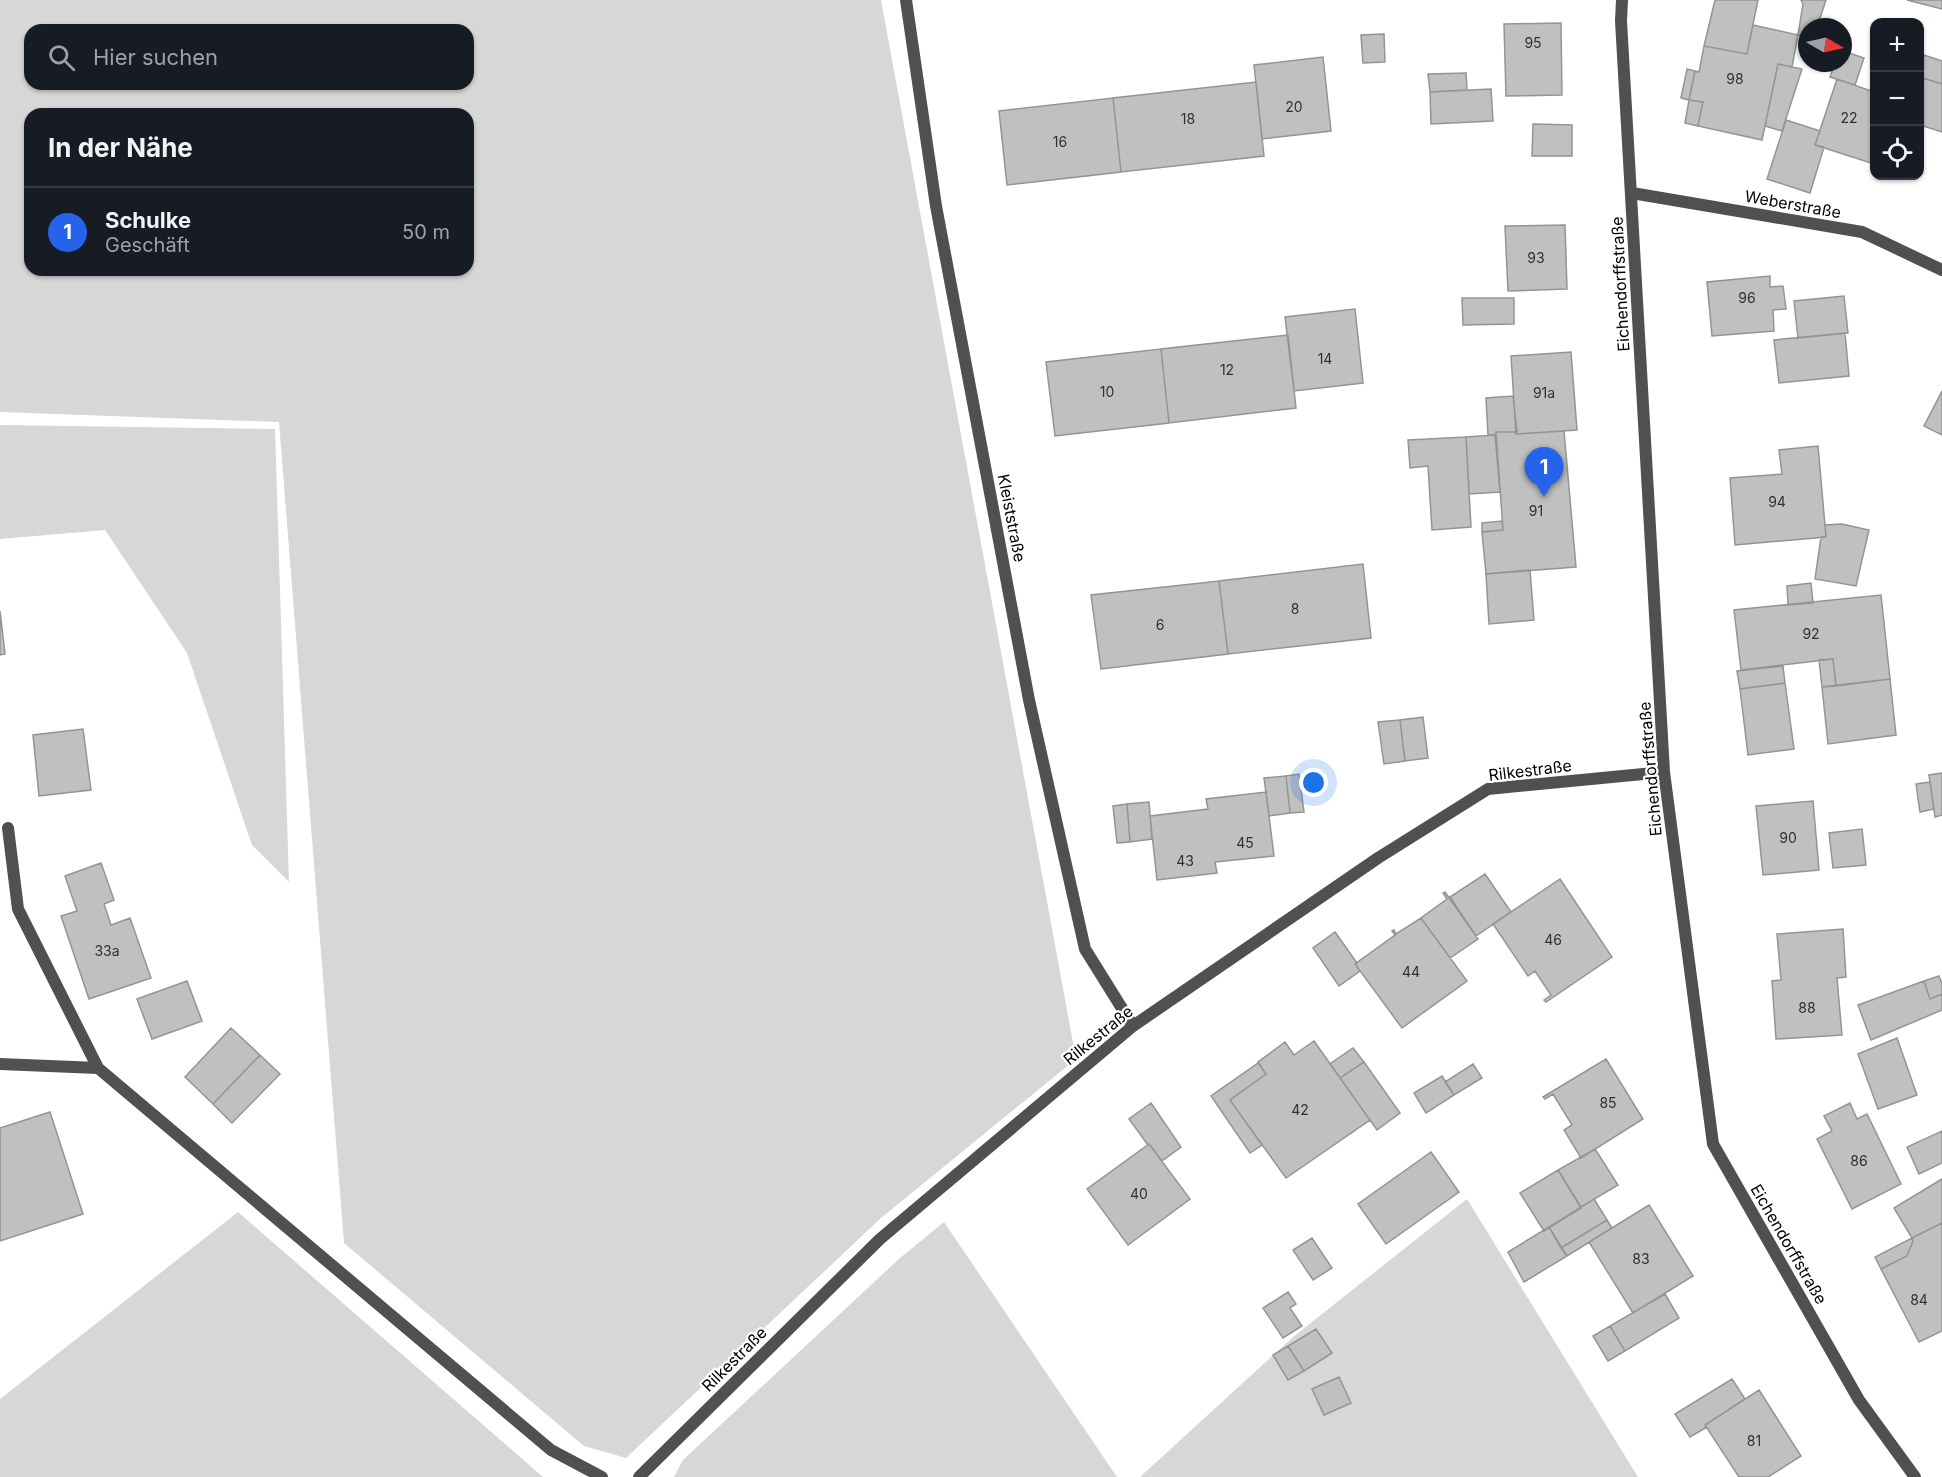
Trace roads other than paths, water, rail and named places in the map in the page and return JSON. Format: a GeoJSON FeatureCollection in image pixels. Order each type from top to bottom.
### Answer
{"type":"FeatureCollection","features":[{"type":"Feature","properties":{"kind":"street","name":"Kleiststraße"},"geometry":{"type":"LineString","coordinates":[[906,0],[936,206],[1034,723],[1085,949],[1133,1026]]}},
{"type":"Feature","properties":{"kind":"street","name":"Eichendorffstraße"},"geometry":{"type":"LineString","coordinates":[[1622,0],[1621,21],[1664,772],[1713,1144],[1859,1400],[1915,1477]]}},
{"type":"Feature","properties":{"kind":"street","name":"Weberstraße"},"geometry":{"type":"LineString","coordinates":[[1632,193],[1862,232],[1942,270]]}},
{"type":"Feature","properties":{"kind":"street","name":"Rilkestraße"},"geometry":{"type":"LineString","coordinates":[[639,1477],[880,1239],[1133,1026],[1378,858],[1488,789],[1664,772]]}},
{"type":"Feature","properties":{"kind":"street"},"geometry":{"type":"LineString","coordinates":[[8,828],[18,909],[98,1068],[551,1450],[602,1477]]}},
{"type":"Feature","properties":{"kind":"street"},"geometry":{"type":"LineString","coordinates":[[0,1064],[98,1068]]}},
{"type":"Feature","properties":{"kind":"street"},"geometry":{"type":"LineString","coordinates":[[634,1477],[639,1477]]}},
{"type":"Feature","properties":{"kind":"place","name":"Schulke"},"geometry":{"type":"Point","coordinates":[1544,497]}}]}
